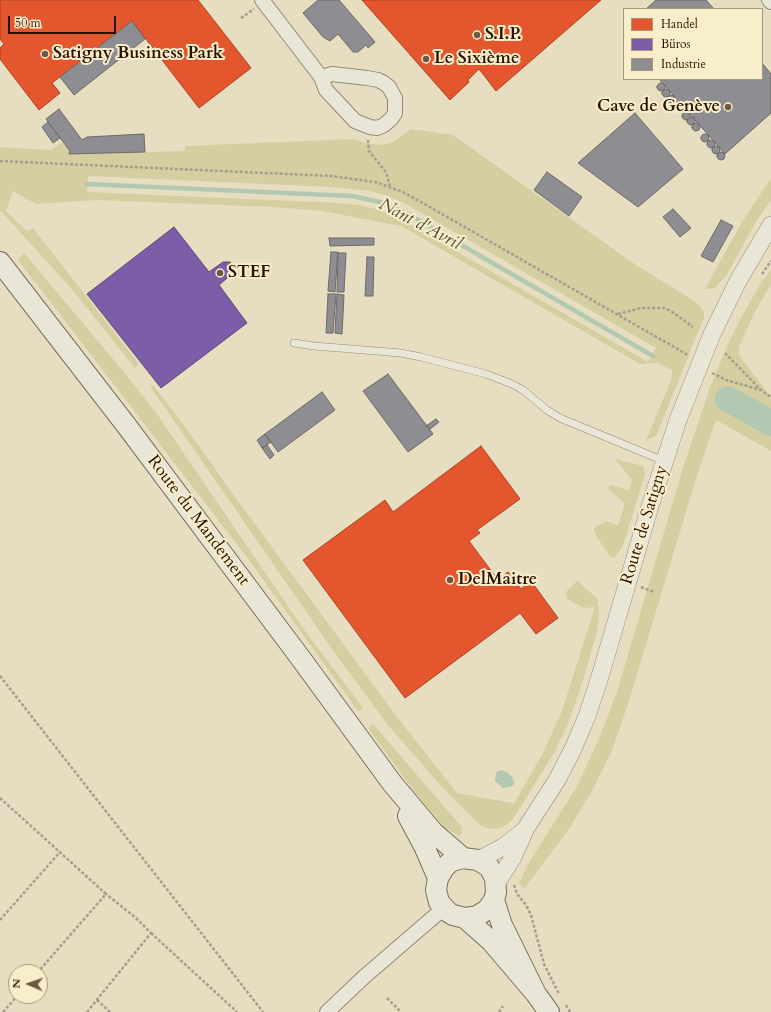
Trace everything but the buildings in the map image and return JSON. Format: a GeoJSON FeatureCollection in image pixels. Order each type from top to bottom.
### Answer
{"type":"FeatureCollection","features":[{"type":"Feature","properties":{"kind":"main road","name":"Route du Mandement"},"geometry":{"type":"LineString","coordinates":[[0,262],[126,425],[392,783],[433,832],[471,859]]}},
{"type":"Feature","properties":{"kind":"main road","name":"Route du Mandement"},"geometry":{"type":"LineString","coordinates":[[392,783],[424,846],[438,878]]}},
{"type":"Feature","properties":{"kind":"main road"},"geometry":{"type":"LineString","coordinates":[[495,892],[491,905],[483,914],[471,918],[465,918],[453,915],[444,908],[437,896],[436,890],[438,878],[444,868],[452,861],[471,859],[484,863],[492,872],[504,932],[516,950],[536,994]]}},
{"type":"Feature","properties":{"kind":"main road"},"geometry":{"type":"LineString","coordinates":[[465,918],[486,935],[536,994],[549,1012]]}},
{"type":"Feature","properties":{"kind":"street"},"geometry":{"type":"LineString","coordinates":[[257,5],[322,77],[326,90],[355,121],[377,128],[392,119],[395,113],[395,98],[389,87],[384,83],[367,78],[332,74],[322,77]]}},
{"type":"Feature","properties":{"kind":"street","name":"Route de Satigny"},"geometry":{"type":"LineString","coordinates":[[495,892],[526,828],[557,780],[573,749],[587,716],[664,461],[678,420],[705,368],[738,281],[771,225]]}},
{"type":"Feature","properties":{"kind":"street","name":"Route de Satigny"},"geometry":{"type":"LineString","coordinates":[[471,859],[503,847],[526,828]]}},
{"type":"Feature","properties":{"kind":"street"},"geometry":{"type":"LineString","coordinates":[[327,1012],[364,977],[444,908]]}},
{"type":"Feature","properties":{"kind":"lane"},"geometry":{"type":"LineString","coordinates":[[294,343],[401,353],[486,374],[523,390],[547,410],[560,418],[664,461]]}},
{"type":"Feature","properties":{"kind":"path"},"geometry":{"type":"LineString","coordinates":[[241,18],[257,5]]}},
{"type":"Feature","properties":{"kind":"path"},"geometry":{"type":"LineString","coordinates":[[368,140],[369,151],[386,172],[390,187]]}},
{"type":"Feature","properties":{"kind":"path"},"geometry":{"type":"LineString","coordinates":[[0,161],[331,176],[375,182],[390,187],[435,210],[618,314],[726,380],[761,390]]}},
{"type":"Feature","properties":{"kind":"path"},"geometry":{"type":"LineString","coordinates":[[618,314],[641,308],[664,308],[671,311],[693,327]]}},
{"type":"Feature","properties":{"kind":"path"},"geometry":{"type":"LineString","coordinates":[[725,353],[761,390],[771,397]]}},
{"type":"Feature","properties":{"kind":"path"},"geometry":{"type":"LineString","coordinates":[[0,676],[263,1012]]}},
{"type":"Feature","properties":{"kind":"path"},"geometry":{"type":"LineString","coordinates":[[0,798],[106,894],[136,918],[150,933],[237,1012]]}},
{"type":"Feature","properties":{"kind":"path"},"geometry":{"type":"LineString","coordinates":[[0,920],[60,852]]}},
{"type":"Feature","properties":{"kind":"path"},"geometry":{"type":"LineString","coordinates":[[45,964],[106,894]]}},
{"type":"Feature","properties":{"kind":"path"},"geometry":{"type":"LineString","coordinates":[[87,1012],[150,933]]}},
{"type":"Feature","properties":{"kind":"path"},"geometry":{"type":"LineString","coordinates":[[387,998],[401,1012]]}},
{"type":"Feature","properties":{"kind":"path"},"geometry":{"type":"LineString","coordinates":[[97,1000],[110,1012]]}},
{"type":"Feature","properties":{"kind":"path"},"geometry":{"type":"LineString","coordinates":[[3,1012],[10,1004]]}},
{"type":"Feature","properties":{"kind":"path"},"geometry":{"type":"LineString","coordinates":[[498,1012],[503,1006]]}},
{"type":"Feature","properties":{"kind":"shaded area"},"geometry":{"type":"Polygon","coordinates":[[[411,129],[453,135],[633,263],[693,300],[701,307],[704,312],[704,319],[656,436],[646,440],[672,378],[672,370],[657,363],[640,364],[401,226],[322,211],[274,207],[97,200],[36,204],[13,191],[6,211],[27,231],[33,228],[139,364],[135,368],[71,288],[0,210],[0,147],[51,150],[63,142],[70,151],[70,154],[185,151],[185,146],[353,139],[379,145],[391,143],[411,129]],[[88,176],[87,192],[339,203],[359,205],[380,210],[402,220],[648,362],[656,348],[404,203],[370,191],[333,187],[88,176]]]}},
{"type":"Feature","properties":{"kind":"shaded area"},"geometry":{"type":"Polygon","coordinates":[[[771,178],[771,200],[756,222],[726,276],[715,288],[705,289],[742,222],[771,178]]]}},
{"type":"Feature","properties":{"kind":"shaded area"},"geometry":{"type":"Polygon","coordinates":[[[24,253],[124,372],[157,414],[305,631],[363,708],[358,711],[249,560],[18,260],[24,253]]]}},
{"type":"Feature","properties":{"kind":"shaded area"},"geometry":{"type":"Polygon","coordinates":[[[771,270],[771,284],[754,314],[739,347],[739,355],[771,397],[771,414],[727,388],[729,392],[723,404],[771,432],[771,451],[716,420],[698,472],[628,704],[611,753],[592,791],[569,829],[524,889],[519,883],[528,864],[576,788],[606,721],[617,692],[682,471],[711,385],[727,346],[742,316],[761,283],[771,270]]]}},
{"type":"Feature","properties":{"kind":"shaded area"},"geometry":{"type":"Polygon","coordinates":[[[153,385],[394,713],[457,793],[514,804],[543,753],[562,711],[595,607],[584,608],[567,599],[565,593],[577,581],[597,598],[599,612],[597,632],[581,687],[567,726],[554,753],[515,816],[509,823],[501,828],[492,829],[481,826],[443,788],[387,724],[332,649],[150,386],[153,385]]]}},
{"type":"Feature","properties":{"kind":"shaded area"},"geometry":{"type":"Polygon","coordinates":[[[615,459],[643,466],[645,474],[623,546],[616,556],[611,558],[595,534],[594,528],[606,521],[618,526],[625,503],[609,490],[609,485],[629,491],[632,480],[615,459]]]}},
{"type":"Feature","properties":{"kind":"shaded area"},"geometry":{"type":"Polygon","coordinates":[[[373,724],[462,827],[461,837],[444,827],[414,791],[368,728],[373,724]]]}},
{"type":"Feature","properties":{"kind":"shaded area"},"geometry":{"type":"Polygon","coordinates":[[[501,770],[507,772],[513,778],[514,784],[511,787],[503,788],[495,781],[496,772],[501,770]]]}},
{"type":"Feature","properties":{"kind":"waterway","name":"Nant d'Avril"},"geometry":{"type":"LineString","coordinates":[[87,184],[352,196],[384,203],[408,214],[653,356]]}},
{"type":"Feature","properties":{"kind":"waterway","name":"Nant d'Avril"},"geometry":{"type":"LineString","coordinates":[[728,399],[771,423]]}},
{"type":"Feature","properties":{"kind":"place","name":"S.I.P."},"geometry":{"type":"Point","coordinates":[477,35]}},
{"type":"Feature","properties":{"kind":"place","name":"Satigny Business Park"},"geometry":{"type":"Point","coordinates":[45,54]}},
{"type":"Feature","properties":{"kind":"place","name":"Le Sixième"},"geometry":{"type":"Point","coordinates":[426,59]}},
{"type":"Feature","properties":{"kind":"place","name":"Cave de Genève"},"geometry":{"type":"Point","coordinates":[728,107]}},
{"type":"Feature","properties":{"kind":"place","name":"STEF"},"geometry":{"type":"Point","coordinates":[220,273]}},
{"type":"Feature","properties":{"kind":"place","name":"DelMaitre"},"geometry":{"type":"Point","coordinates":[450,580]}}]}
